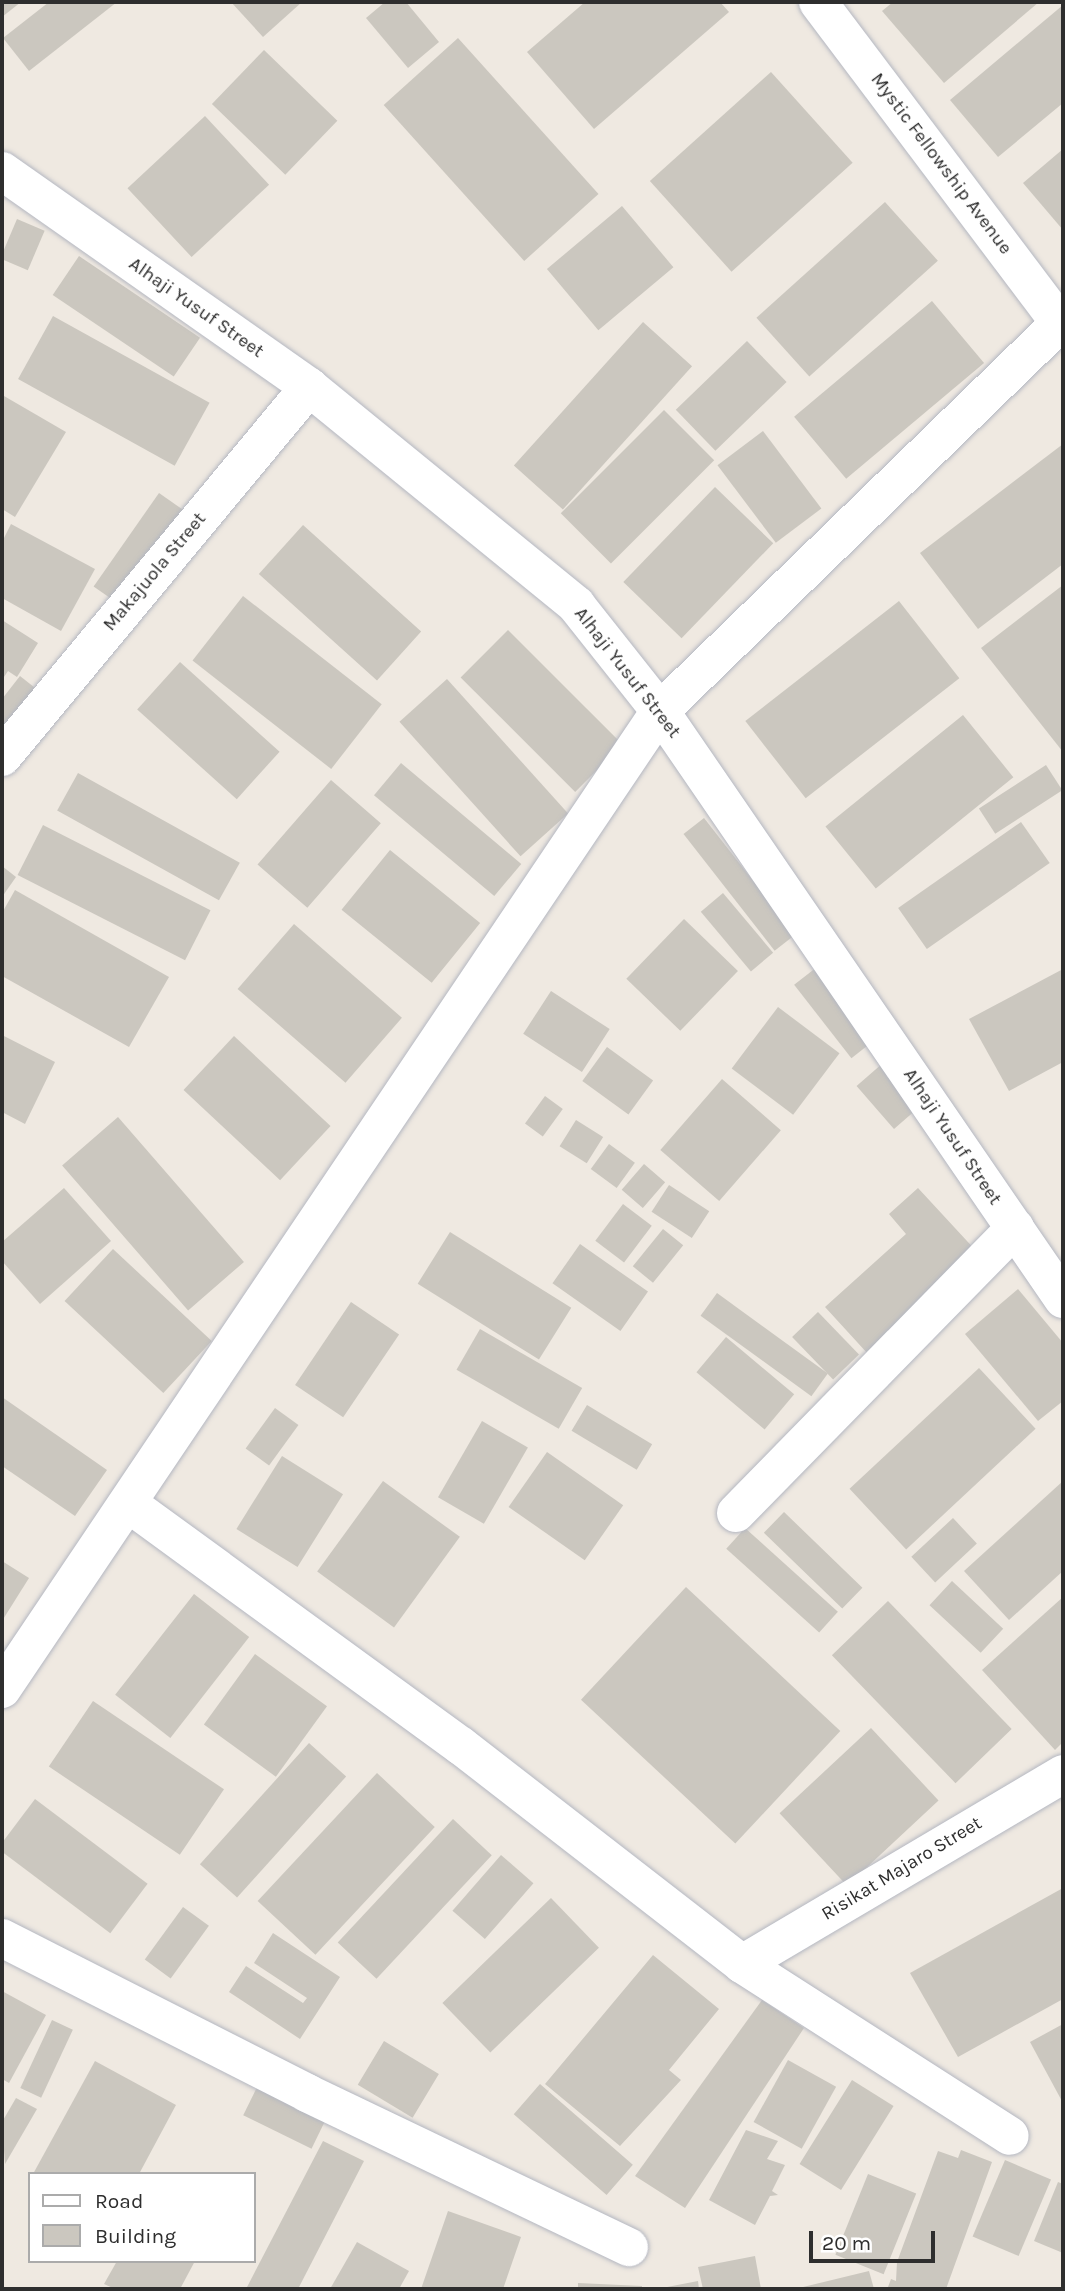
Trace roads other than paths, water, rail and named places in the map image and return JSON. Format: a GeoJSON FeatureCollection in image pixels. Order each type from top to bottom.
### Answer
{"type":"FeatureCollection","features":[{"type":"Feature","properties":{"kind":"street","name":"Mystic Fellowship Avenue"},"geometry":{"type":"LineString","coordinates":[[818,2],[1062,324]]}},
{"type":"Feature","properties":{"kind":"street","name":"Alhaji Yusuf Street"},"geometry":{"type":"LineString","coordinates":[[2,171],[309,387],[576,606],[660,712],[1063,1299]]}},
{"type":"Feature","properties":{"kind":"street"},"geometry":{"type":"LineString","coordinates":[[2,1689],[660,712],[1062,324]]}},
{"type":"Feature","properties":{"kind":"street","name":"Makajuola Street"},"geometry":{"type":"LineString","coordinates":[[2,757],[309,387]]}},
{"type":"Feature","properties":{"kind":"street"},"geometry":{"type":"LineString","coordinates":[[736,1513],[1015,1228]]}},
{"type":"Feature","properties":{"kind":"street"},"geometry":{"type":"LineString","coordinates":[[129,1504],[461,1746],[741,1964],[1010,2136]]}},
{"type":"Feature","properties":{"kind":"street","name":"Risikat Majaro Street"},"geometry":{"type":"LineString","coordinates":[[741,1964],[1063,1774]]}},
{"type":"Feature","properties":{"kind":"street"},"geometry":{"type":"LineString","coordinates":[[2,1938],[307,2093],[629,2247]]}}]}
